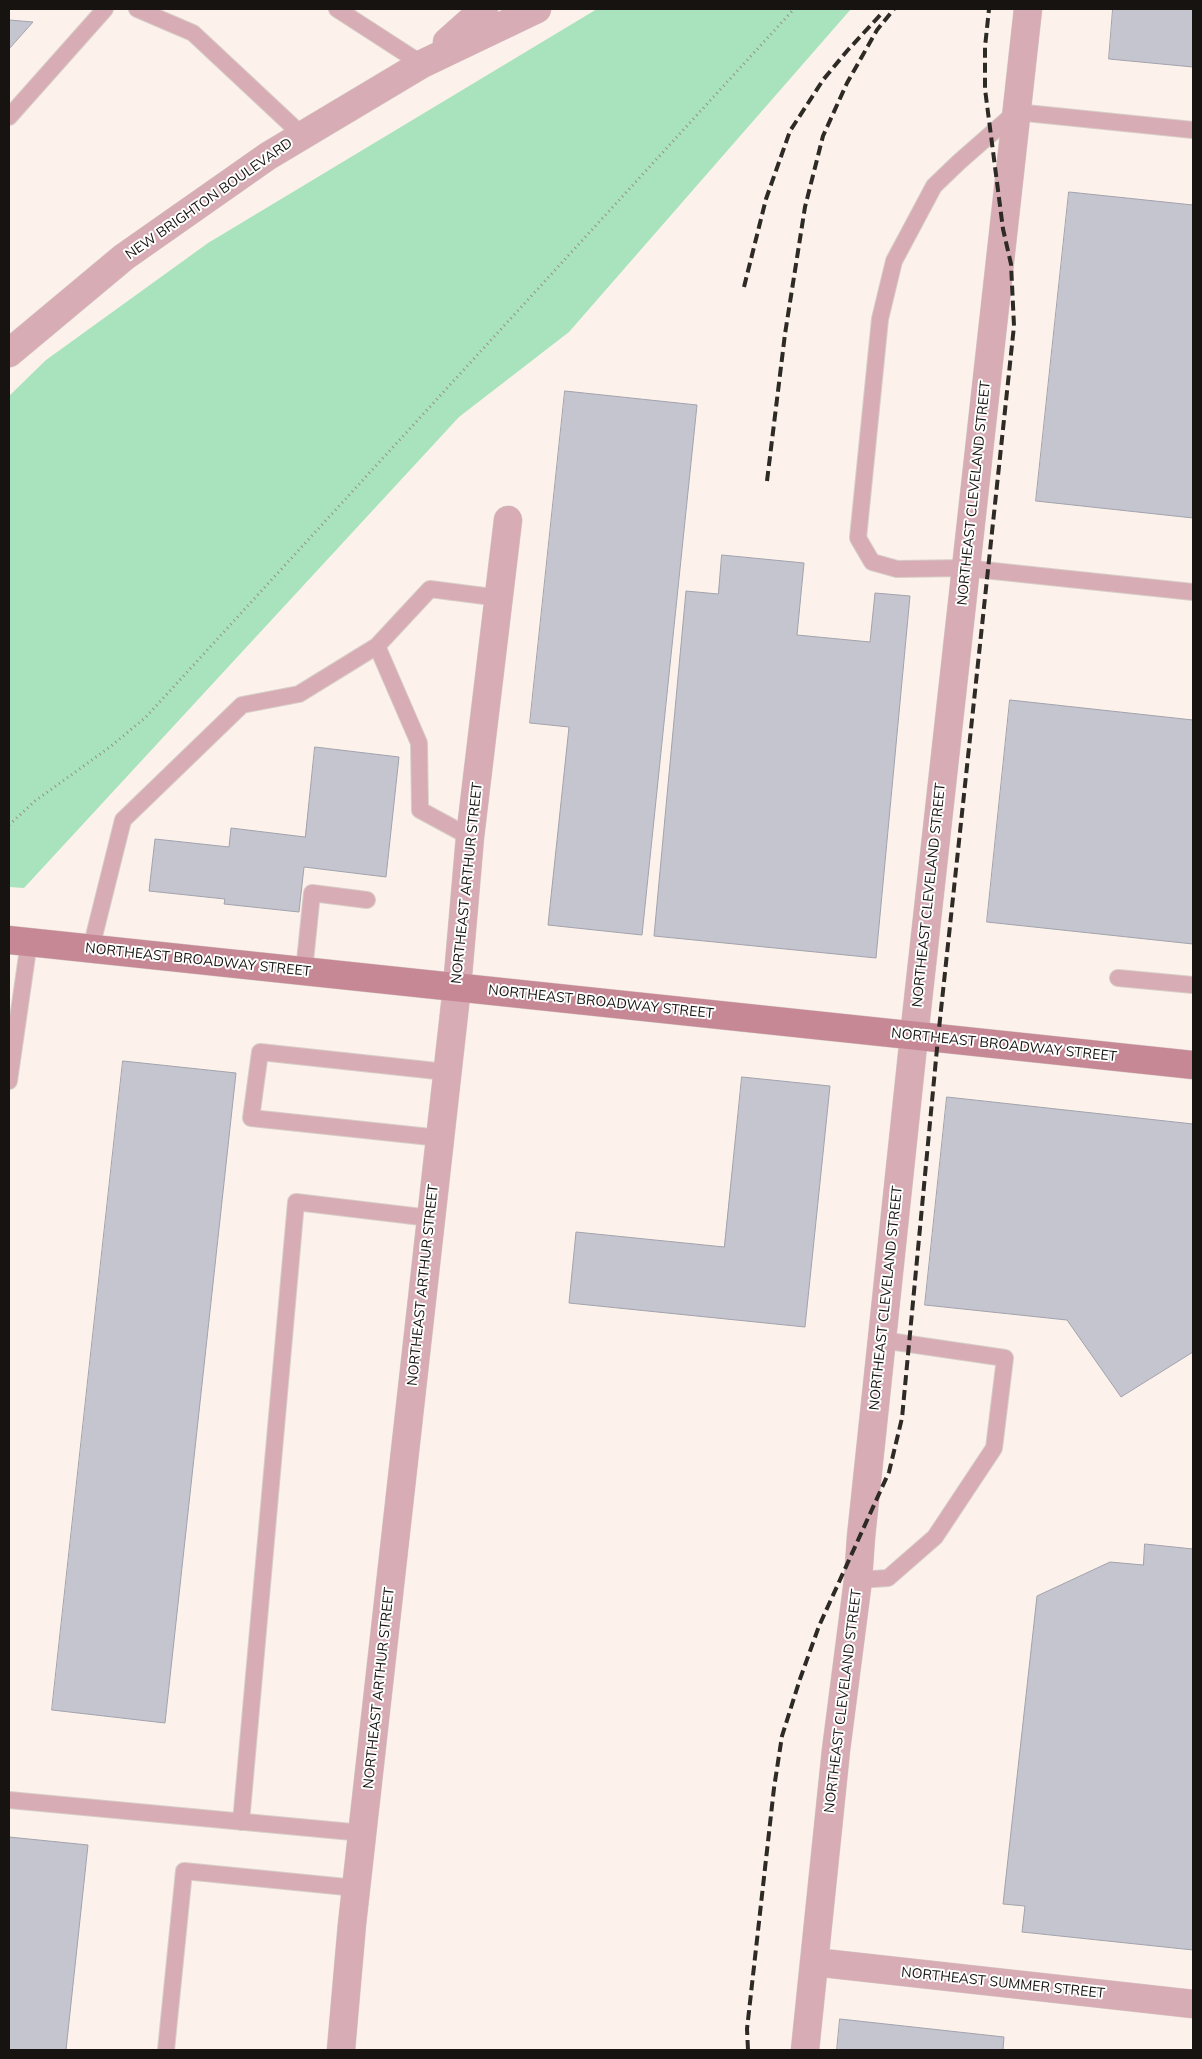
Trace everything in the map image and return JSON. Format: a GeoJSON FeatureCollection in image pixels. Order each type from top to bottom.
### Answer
{"type":"FeatureCollection","features":[{"type":"Feature","properties":{"kind":"main road","name":"NORTHEAST BROADWAY STREET"},"geometry":{"type":"LineString","coordinates":[[19,941],[1193,1065]]}},
{"type":"Feature","properties":{"kind":"street","name":"NEW BRIGHTON BOULEVARD"},"geometry":{"type":"LineString","coordinates":[[422,64],[484,9]]}},
{"type":"Feature","properties":{"kind":"street","name":"NEW BRIGHTON BOULEVARD"},"geometry":{"type":"LineString","coordinates":[[9,353],[124,257],[268,156],[422,64],[536,9]]}},
{"type":"Feature","properties":{"kind":"street","name":"NORTHEAST CLEVELAND STREET"},"geometry":{"type":"LineString","coordinates":[[805,2050],[835,1760],[858,1580],[914,1036],[1028,9]]}},
{"type":"Feature","properties":{"kind":"street","name":"NORTHEAST ARTHUR STREET"},"geometry":{"type":"LineString","coordinates":[[341,2050],[356,1888],[457,987],[470,836],[508,520]]}},
{"type":"Feature","properties":{"kind":"street","name":"NORTHEAST SUMMER STREET"},"geometry":{"type":"LineString","coordinates":[[814,1962],[1193,2004]]}},
{"type":"Feature","properties":{"kind":"lane"},"geometry":{"type":"LineString","coordinates":[[9,118],[105,9]]}},
{"type":"Feature","properties":{"kind":"lane"},"geometry":{"type":"LineString","coordinates":[[137,9],[193,33],[302,136]]}},
{"type":"Feature","properties":{"kind":"lane"},"geometry":{"type":"LineString","coordinates":[[337,9],[422,64]]}},
{"type":"Feature","properties":{"kind":"lane"},"geometry":{"type":"LineString","coordinates":[[1193,130],[1016,112],[934,186],[894,261],[880,319],[858,538],[872,562],[897,569],[966,568],[1193,592]]}},
{"type":"Feature","properties":{"kind":"lane"},"geometry":{"type":"LineString","coordinates":[[91,948],[123,820],[242,705],[299,694],[377,646],[430,589],[500,598]]}},
{"type":"Feature","properties":{"kind":"lane"},"geometry":{"type":"LineString","coordinates":[[377,646],[419,743],[420,810],[470,836]]}},
{"type":"Feature","properties":{"kind":"lane"},"geometry":{"type":"LineString","coordinates":[[304,971],[312,893],[367,900]]}},
{"type":"Feature","properties":{"kind":"lane"},"geometry":{"type":"LineString","coordinates":[[9,1081],[19,941]]}},
{"type":"Feature","properties":{"kind":"lane"},"geometry":{"type":"LineString","coordinates":[[1118,978],[1193,985]]}},
{"type":"Feature","properties":{"kind":"lane"},"geometry":{"type":"LineString","coordinates":[[440,1138],[251,1118],[260,1052],[446,1072]]}},
{"type":"Feature","properties":{"kind":"lane"},"geometry":{"type":"LineString","coordinates":[[241,1822],[296,1202],[430,1218]]}},
{"type":"Feature","properties":{"kind":"lane"},"geometry":{"type":"LineString","coordinates":[[858,1580],[888,1578],[935,1537],[994,1448],[1005,1358],[882,1340]]}},
{"type":"Feature","properties":{"kind":"lane"},"geometry":{"type":"LineString","coordinates":[[9,1800],[363,1833]]}},
{"type":"Feature","properties":{"kind":"lane"},"geometry":{"type":"LineString","coordinates":[[166,2050],[184,1871],[356,1888]]}},
{"type":"Feature","properties":{"kind":"path"},"geometry":{"type":"LineString","coordinates":[[9,825],[35,801],[110,747],[146,717],[794,9]]}},
{"type":"Feature","properties":{"kind":"green space"},"geometry":{"type":"Polygon","coordinates":[[[597,9],[851,9],[569,332],[459,417],[24,888],[9,887],[9,396],[46,360],[208,243],[597,9]]]}},
{"type":"Feature","properties":{"kind":"building"},"geometry":{"type":"Polygon","coordinates":[[[1113,9],[1193,9],[1193,67],[1109,59],[1113,9]]]}},
{"type":"Feature","properties":{"kind":"building"},"geometry":{"type":"Polygon","coordinates":[[[9,20],[33,22],[9,49],[9,20]]]}},
{"type":"Feature","properties":{"kind":"building"},"geometry":{"type":"Polygon","coordinates":[[[1069,192],[1193,205],[1193,518],[1036,501],[1069,192]]]}},
{"type":"Feature","properties":{"kind":"building"},"geometry":{"type":"Polygon","coordinates":[[[565,391],[697,405],[642,935],[548,925],[569,727],[530,723],[565,391]]]}},
{"type":"Feature","properties":{"kind":"building"},"geometry":{"type":"Polygon","coordinates":[[[722,555],[804,563],[797,635],[870,642],[875,593],[910,596],[876,958],[654,936],[686,591],[718,594],[722,555]]]}},
{"type":"Feature","properties":{"kind":"building"},"geometry":{"type":"Polygon","coordinates":[[[1010,700],[1193,720],[1193,944],[987,922],[1010,700]]]}},
{"type":"Feature","properties":{"kind":"building"},"geometry":{"type":"Polygon","coordinates":[[[315,747],[399,757],[386,877],[304,867],[299,912],[224,904],[225,899],[149,891],[155,839],[229,847],[231,828],[305,837],[315,747]]]}},
{"type":"Feature","properties":{"kind":"building"},"geometry":{"type":"Polygon","coordinates":[[[123,1061],[236,1073],[165,1723],[52,1710],[123,1061]]]}},
{"type":"Feature","properties":{"kind":"building"},"geometry":{"type":"Polygon","coordinates":[[[742,1077],[830,1086],[805,1327],[569,1303],[576,1232],[724,1247],[742,1077]]]}},
{"type":"Feature","properties":{"kind":"building"},"geometry":{"type":"Polygon","coordinates":[[[947,1097],[1193,1124],[1193,1352],[1121,1397],[1067,1320],[925,1305],[947,1097]]]}},
{"type":"Feature","properties":{"kind":"building"},"geometry":{"type":"Polygon","coordinates":[[[1145,1544],[1193,1549],[1193,1950],[1022,1932],[1025,1906],[1003,1904],[1037,1596],[1110,1562],[1143,1565],[1145,1544]]]}},
{"type":"Feature","properties":{"kind":"building"},"geometry":{"type":"Polygon","coordinates":[[[9,1837],[88,1845],[66,2050],[9,2050],[9,1837]]]}},
{"type":"Feature","properties":{"kind":"building"},"geometry":{"type":"Polygon","coordinates":[[[840,2019],[1004,2037],[1003,2050],[837,2050],[840,2019]]]}},
{"type":"Feature","properties":{"kind":"railway"},"geometry":{"type":"LineString","coordinates":[[767,481],[785,334],[805,207],[823,136],[847,83],[877,30],[894,9]]}},
{"type":"Feature","properties":{"kind":"railway"},"geometry":{"type":"LineString","coordinates":[[748,2050],[747,2029],[774,1788],[782,1736],[819,1626],[889,1472],[902,1418],[938,1038],[1014,326],[1011,264],[1003,229],[985,89],[985,47],[989,9]]}},
{"type":"Feature","properties":{"kind":"railway"},"geometry":{"type":"LineString","coordinates":[[744,287],[766,199],[790,131],[823,80],[883,12]]}}]}
